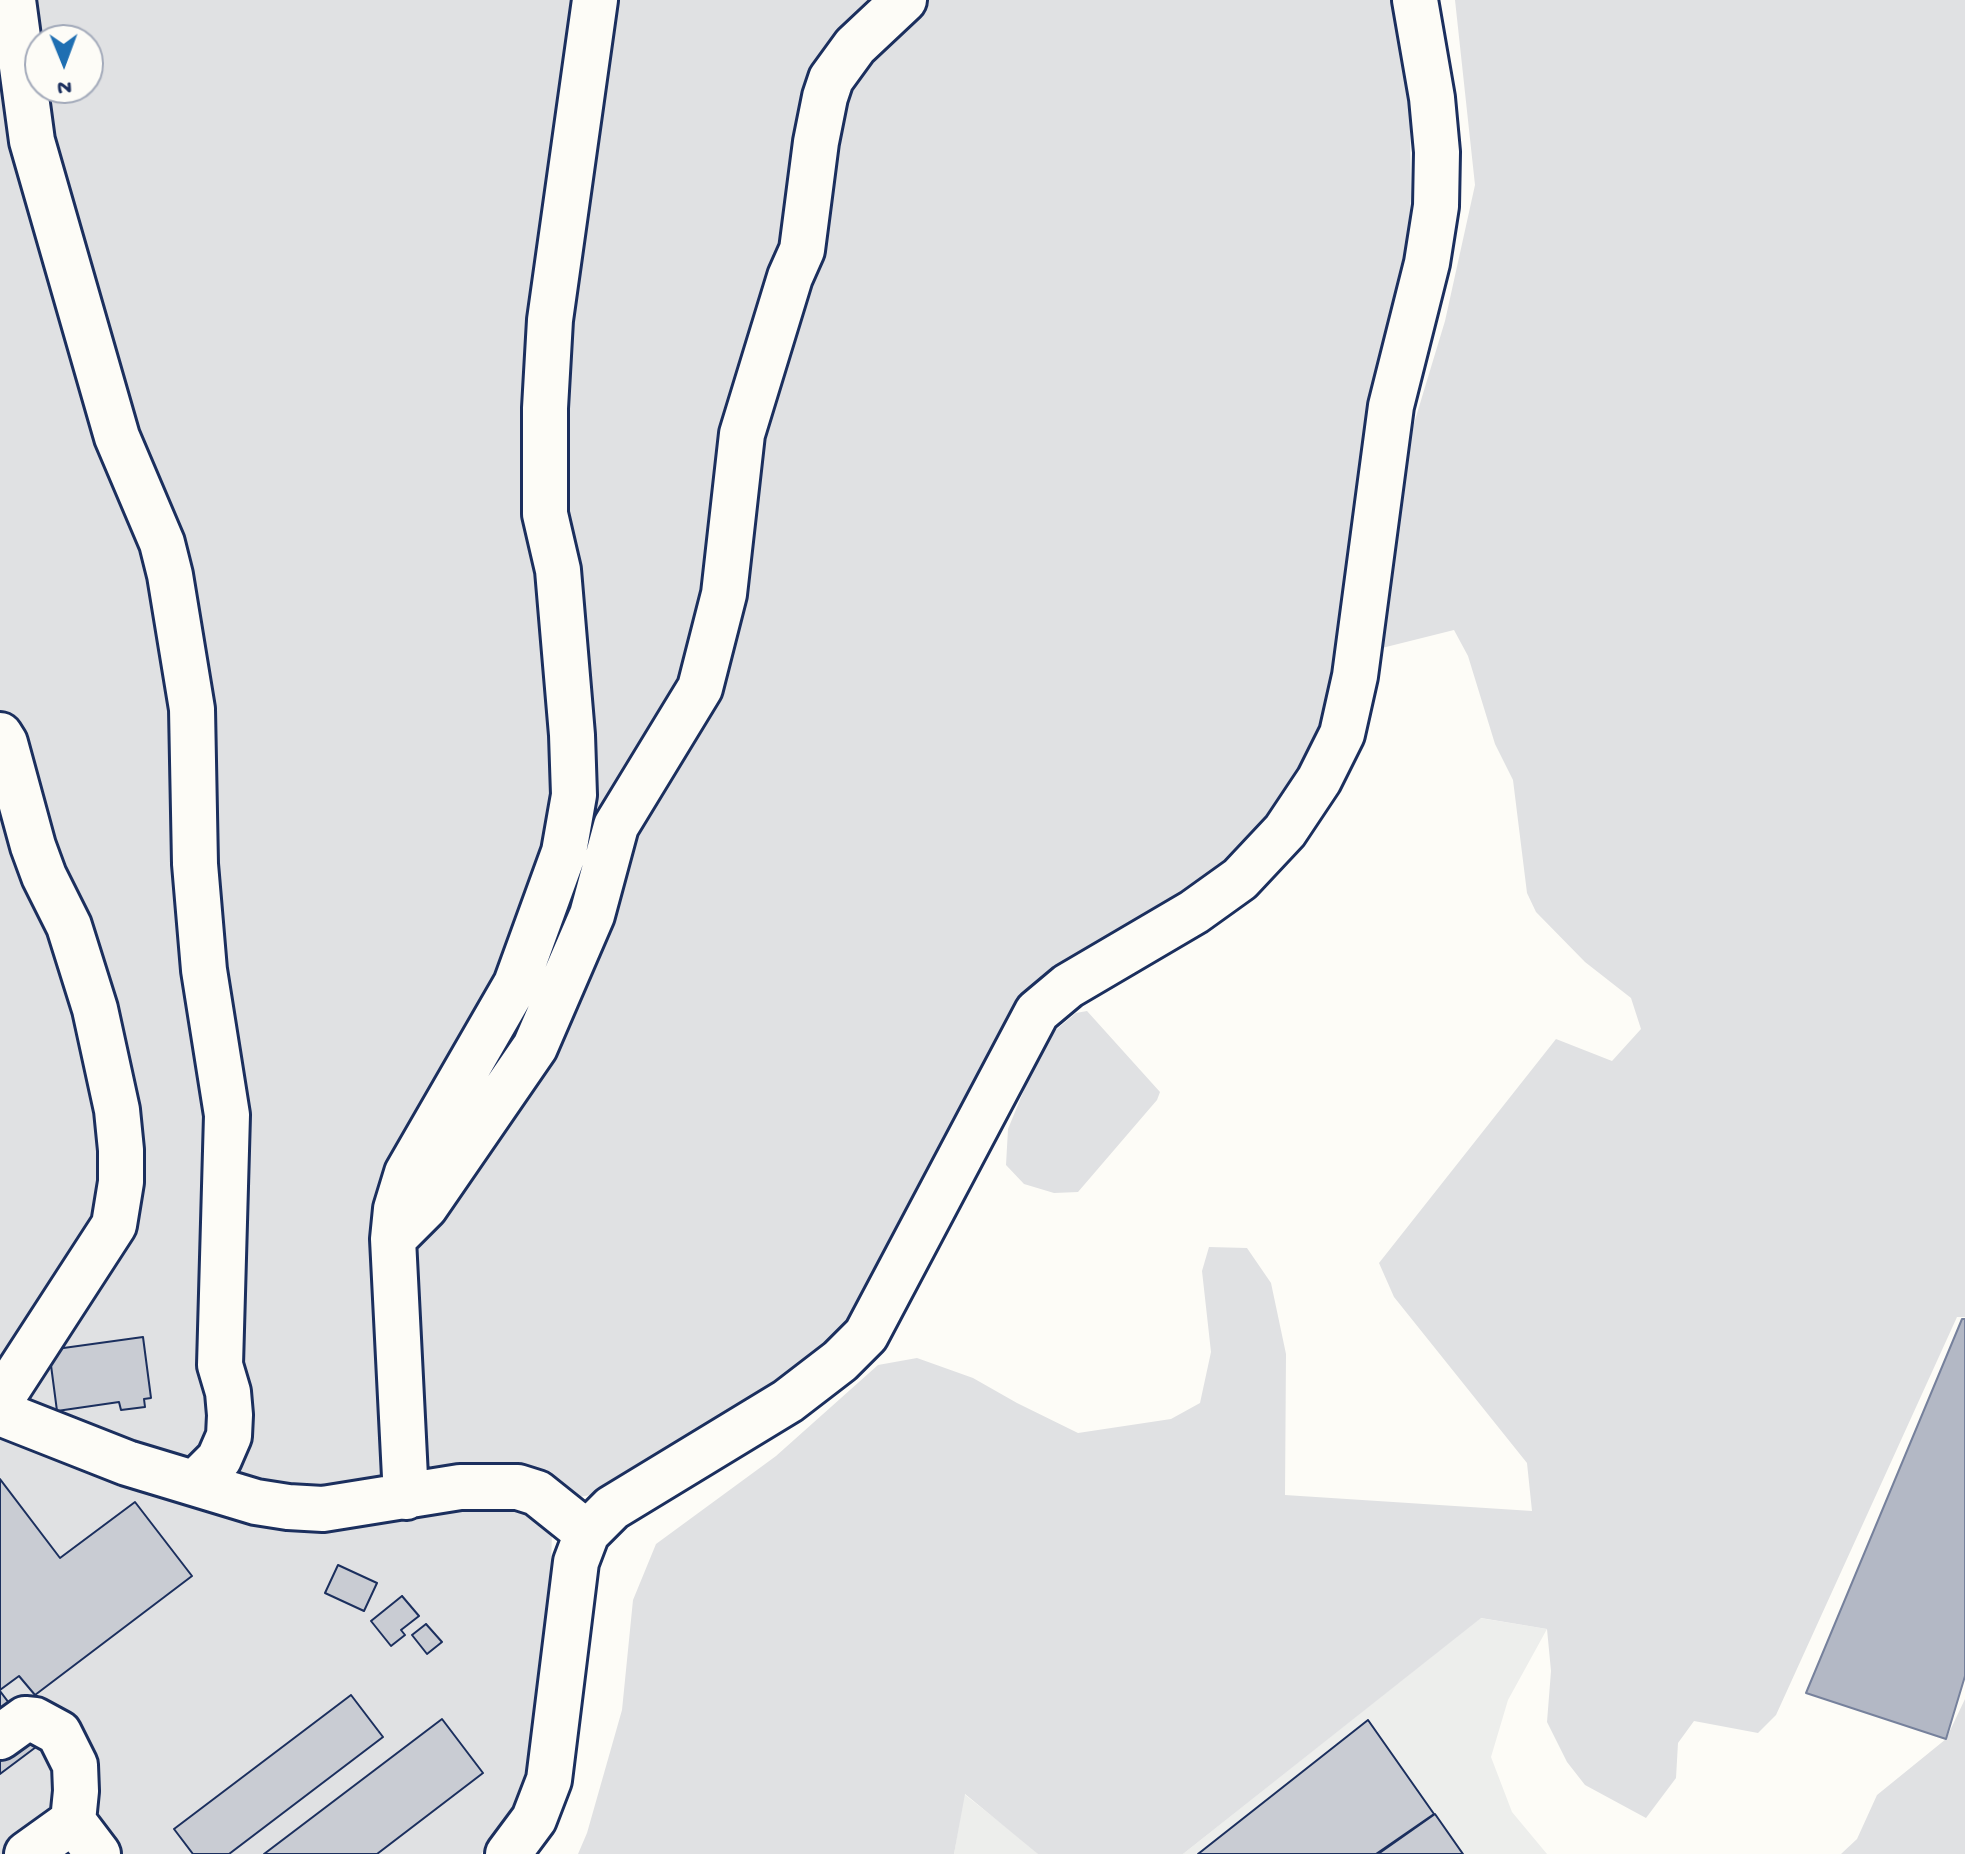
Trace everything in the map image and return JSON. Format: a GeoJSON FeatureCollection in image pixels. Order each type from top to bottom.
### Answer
{"type":"FeatureCollection","features":[{"type":"Feature","properties":{"kind":"street"},"geometry":{"type":"LineString","coordinates":[[13,0],[32,141],[117,437],[162,543],[192,709],[195,864],[204,970],[227,1115],[220,1365],[230,1415],[229,1436],[219,1459],[195,1483]]}},
{"type":"Feature","properties":{"kind":"street"},"geometry":{"type":"LineString","coordinates":[[406,1497],[393,1239],[396,1209],[407,1173],[516,984],[564,852],[574,795],[558,570],[545,514],[545,408],[550,320],[595,0]]}},
{"type":"Feature","properties":{"kind":"street"},"geometry":{"type":"LineString","coordinates":[[393,1239],[425,1207],[535,1047],[592,915],[616,826],[700,688],[724,594],[744,423],[790,277],[802,250],[825,97],[831,79],[855,46],[904,0]]}},
{"type":"Feature","properties":{"kind":"street"},"geometry":{"type":"LineString","coordinates":[[508,1854],[534,1819],[549,1780],[576,1562],[587,1533],[612,1508],[788,1401],[840,1361],[866,1335],[1037,1012],[1068,986],[1194,912],[1240,879],[1285,831],[1319,780],[1342,734],[1355,676],[1391,406],[1427,263],[1436,206],[1436,138],[1415,0]]}},
{"type":"Feature","properties":{"kind":"street"},"geometry":{"type":"LineString","coordinates":[[0,735],[5,743],[33,846],[69,926],[95,1009],[117,1110],[121,1182],[114,1225],[0,1401]]}},
{"type":"Feature","properties":{"kind":"street"},"geometry":{"type":"LineString","coordinates":[[0,1413],[127,1463],[256,1502],[323,1509],[460,1487],[518,1487],[537,1493],[587,1533]]}},
{"type":"Feature","properties":{"kind":"street"},"geometry":{"type":"LineString","coordinates":[[0,1737],[25,1719],[35,1720],[59,1733],[75,1765],[76,1791],[60,1845]]}},
{"type":"Feature","properties":{"kind":"shaded area"},"geometry":{"type":"Polygon","coordinates":[[[0,0],[1391,0],[1410,110],[1411,197],[1407,251],[1368,403],[1327,707],[1305,766],[1274,812],[1230,858],[1186,890],[1055,970],[1020,998],[868,1296],[820,1348],[768,1389],[591,1495],[572,1498],[552,1530],[550,1612],[534,1756],[512,1813],[481,1854],[0,1854],[0,0]]]}},
{"type":"Feature","properties":{"kind":"shaded area"},"geometry":{"type":"Polygon","coordinates":[[[1455,0],[1965,0],[1965,1317],[1957,1317],[1776,1715],[1758,1733],[1694,1721],[1678,1743],[1676,1778],[1646,1818],[1585,1785],[1567,1762],[1547,1722],[1551,1671],[1547,1629],[1481,1618],[1183,1854],[1038,1854],[965,1794],[954,1854],[578,1854],[587,1833],[622,1710],[633,1600],[656,1544],[776,1456],[878,1365],[917,1358],[973,1378],[1078,1433],[1171,1419],[1200,1403],[1211,1352],[1202,1271],[1209,1247],[1247,1248],[1271,1283],[1286,1354],[1285,1495],[1532,1511],[1527,1463],[1394,1297],[1379,1263],[1556,1039],[1612,1061],[1641,1029],[1631,998],[1585,962],[1536,912],[1527,893],[1513,780],[1495,744],[1468,656],[1454,630],[1382,648],[1412,430],[1445,321],[1475,185],[1455,0]]]}},
{"type":"Feature","properties":{"kind":"shaded area"},"geometry":{"type":"Polygon","coordinates":[[[1087,1011],[1160,1092],[1157,1100],[1078,1192],[1054,1193],[1024,1184],[1006,1165],[1008,1129],[1045,1039],[1076,1013],[1087,1011]]]}},
{"type":"Feature","properties":{"kind":"shaded area"},"geometry":{"type":"Polygon","coordinates":[[[1962,1319],[1965,1319],[1965,1676],[1946,1739],[1806,1693],[1962,1319]]]}},
{"type":"Feature","properties":{"kind":"shaded area"},"geometry":{"type":"Polygon","coordinates":[[[1480,1618],[1547,1629],[1508,1700],[1491,1757],[1512,1812],[1547,1854],[1183,1854],[1480,1618]]]}},
{"type":"Feature","properties":{"kind":"shaded area"},"geometry":{"type":"Polygon","coordinates":[[[1965,1699],[1965,1854],[1841,1854],[1857,1839],[1877,1795],[1946,1739],[1965,1699]]]}},
{"type":"Feature","properties":{"kind":"shaded area"},"geometry":{"type":"Polygon","coordinates":[[[964,1794],[1035,1850],[1038,1854],[954,1854],[964,1794]]]}},
{"type":"Feature","properties":{"kind":"building"},"geometry":{"type":"Polygon","coordinates":[[[143,1337],[151,1398],[144,1399],[145,1407],[121,1410],[119,1402],[57,1411],[49,1350],[143,1337]]]}},
{"type":"Feature","properties":{"kind":"building"},"geometry":{"type":"Polygon","coordinates":[[[0,1479],[60,1558],[135,1502],[192,1576],[35,1695],[19,1676],[0,1690],[0,1479]]]}},
{"type":"Feature","properties":{"kind":"building"},"geometry":{"type":"Polygon","coordinates":[[[338,1565],[377,1583],[364,1611],[325,1593],[338,1565]]]}},
{"type":"Feature","properties":{"kind":"building"},"geometry":{"type":"Polygon","coordinates":[[[402,1596],[419,1616],[401,1630],[405,1635],[391,1646],[371,1621],[402,1596]]]}},
{"type":"Feature","properties":{"kind":"building"},"geometry":{"type":"Polygon","coordinates":[[[426,1624],[442,1642],[427,1654],[412,1635],[426,1624]]]}},
{"type":"Feature","properties":{"kind":"building"},"geometry":{"type":"Polygon","coordinates":[[[0,1691],[40,1744],[0,1774],[0,1691]]]}},
{"type":"Feature","properties":{"kind":"building"},"geometry":{"type":"Polygon","coordinates":[[[351,1695],[383,1737],[229,1854],[193,1854],[174,1829],[351,1695]]]}},
{"type":"Feature","properties":{"kind":"building"},"geometry":{"type":"Polygon","coordinates":[[[442,1719],[483,1773],[377,1854],[264,1854],[442,1719]]]}},
{"type":"Feature","properties":{"kind":"building"},"geometry":{"type":"Polygon","coordinates":[[[1368,1720],[1434,1814],[1376,1854],[1198,1854],[1368,1720]]]}},
{"type":"Feature","properties":{"kind":"building"},"geometry":{"type":"Polygon","coordinates":[[[1435,1814],[1463,1854],[1378,1854],[1435,1814]]]}}]}
